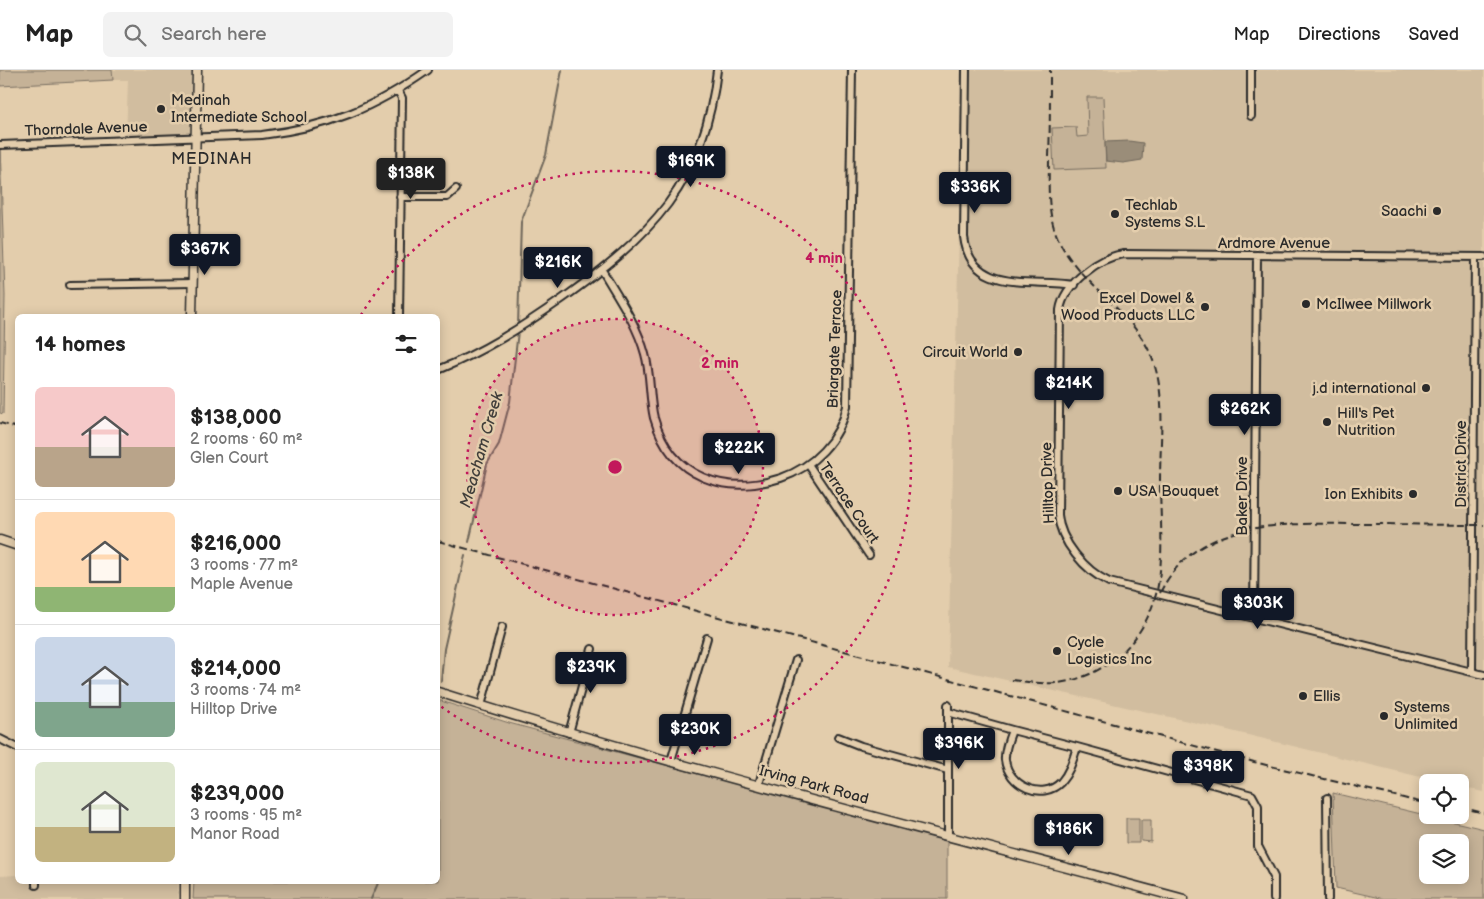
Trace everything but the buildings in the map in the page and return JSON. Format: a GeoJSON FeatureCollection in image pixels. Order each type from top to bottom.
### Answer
{"type":"FeatureCollection","features":[{"type":"Feature","properties":{"kind":"main road"},"geometry":{"type":"LineString","coordinates":[[192,314],[197,70]]}},
{"type":"Feature","properties":{"kind":"main road"},"geometry":{"type":"LineString","coordinates":[[0,540],[15,545]]}},
{"type":"Feature","properties":{"kind":"main road","name":"Irving Park Road"},"geometry":{"type":"LineString","coordinates":[[440,693],[569,733],[1184,899]]}},
{"type":"Feature","properties":{"kind":"main road"},"geometry":{"type":"LineString","coordinates":[[185,884],[185,899]]}},
{"type":"Feature","properties":{"kind":"street","name":"Thorndale Avenue"},"geometry":{"type":"LineString","coordinates":[[0,145],[262,135],[314,127],[362,110],[398,91],[428,70]]}},
{"type":"Feature","properties":{"kind":"street"},"geometry":{"type":"LineString","coordinates":[[440,369],[485,349],[516,331],[602,270],[641,237],[670,202],[685,176],[707,122],[716,70]]}},
{"type":"Feature","properties":{"kind":"street","name":"Briargate Terrace"},"geometry":{"type":"LineString","coordinates":[[602,270],[629,315],[640,340],[649,372],[654,418],[660,435],[679,462],[699,476],[729,485],[745,486],[763,484],[791,474],[808,464],[834,439],[843,422],[847,406],[852,70]]}},
{"type":"Feature","properties":{"kind":"street"},"geometry":{"type":"LineString","coordinates":[[966,70],[964,237],[968,257],[978,270],[991,278],[1074,285]]}},
{"type":"Feature","properties":{"kind":"street"},"geometry":{"type":"LineString","coordinates":[[1251,70],[1251,116]]}},
{"type":"Feature","properties":{"kind":"street"},"geometry":{"type":"LineString","coordinates":[[398,91],[402,98],[399,314]]}},
{"type":"Feature","properties":{"kind":"street"},"geometry":{"type":"LineString","coordinates":[[400,197],[447,197],[456,189]]}},
{"type":"Feature","properties":{"kind":"street","name":"Baker Drive"},"geometry":{"type":"LineString","coordinates":[[1254,618],[1257,255]]}},
{"type":"Feature","properties":{"kind":"street","name":"Ardmore Avenue"},"geometry":{"type":"LineString","coordinates":[[1074,285],[1096,263],[1110,256],[1484,257]]}},
{"type":"Feature","properties":{"kind":"street","name":"District Drive"},"geometry":{"type":"LineString","coordinates":[[1472,672],[1475,257]]}},
{"type":"Feature","properties":{"kind":"street"},"geometry":{"type":"LineString","coordinates":[[70,285],[193,283]]}},
{"type":"Feature","properties":{"kind":"street","name":"Hilltop Drive"},"geometry":{"type":"LineString","coordinates":[[1074,285],[1061,302],[1060,310],[1058,515],[1064,536],[1089,569],[1108,582],[1254,618]]}},
{"type":"Feature","properties":{"kind":"street","name":"Terrace Court"},"geometry":{"type":"LineString","coordinates":[[808,464],[870,555]]}},
{"type":"Feature","properties":{"kind":"street"},"geometry":{"type":"LineString","coordinates":[[1254,618],[1484,675]]}},
{"type":"Feature","properties":{"kind":"street"},"geometry":{"type":"LineString","coordinates":[[481,706],[502,627]]}},
{"type":"Feature","properties":{"kind":"street"},"geometry":{"type":"LineString","coordinates":[[671,761],[707,638]]}},
{"type":"Feature","properties":{"kind":"street"},"geometry":{"type":"LineString","coordinates":[[569,733],[592,649]]}},
{"type":"Feature","properties":{"kind":"street"},"geometry":{"type":"LineString","coordinates":[[759,784],[796,660]]}},
{"type":"Feature","properties":{"kind":"street"},"geometry":{"type":"LineString","coordinates":[[948,705],[948,836]]}},
{"type":"Feature","properties":{"kind":"street"},"geometry":{"type":"LineString","coordinates":[[948,712],[1252,795],[1258,806],[1258,846],[1274,877],[1274,899]]}},
{"type":"Feature","properties":{"kind":"street"},"geometry":{"type":"LineString","coordinates":[[1012,730],[1004,758],[1008,772],[1017,783],[1031,790],[1047,790],[1059,784],[1068,773],[1077,747]]}},
{"type":"Feature","properties":{"kind":"street"},"geometry":{"type":"LineString","coordinates":[[838,737],[861,746],[948,770]]}},
{"type":"Feature","properties":{"kind":"street"},"geometry":{"type":"LineString","coordinates":[[0,739],[15,746]]}},
{"type":"Feature","properties":{"kind":"street"},"geometry":{"type":"LineString","coordinates":[[1327,798],[1328,899]]}},
{"type":"Feature","properties":{"kind":"shaded area"},"geometry":{"type":"Polygon","coordinates":[[[0,70],[112,70],[113,80],[0,86],[0,70]]]}},
{"type":"Feature","properties":{"kind":"shaded area","name":"Medinah Intermediate School"},"geometry":{"type":"Polygon","coordinates":[[[112,70],[196,70],[195,137],[126,139],[128,80],[113,80],[112,70]]]}},
{"type":"Feature","properties":{"kind":"shaded area"},"geometry":{"type":"Polygon","coordinates":[[[963,70],[1484,70],[1484,792],[1469,789],[1469,774],[1419,774],[1419,777],[1219,728],[948,667],[963,70]]]}},
{"type":"Feature","properties":{"kind":"shaded area"},"geometry":{"type":"Polygon","coordinates":[[[1087,97],[1103,97],[1106,168],[1054,170],[1052,128],[1076,127],[1077,137],[1088,136],[1087,97]]]}},
{"type":"Feature","properties":{"kind":"shaded area"},"geometry":{"type":"Polygon","coordinates":[[[1129,141],[1143,143],[1142,160],[1123,163],[1106,161],[1105,142],[1129,141]]]}},
{"type":"Feature","properties":{"kind":"shaded area"},"geometry":{"type":"Polygon","coordinates":[[[0,144],[5,296],[3,414],[0,413],[0,144]]]}},
{"type":"Feature","properties":{"kind":"shaded area"},"geometry":{"type":"Polygon","coordinates":[[[440,701],[509,723],[947,841],[947,899],[193,899],[194,884],[440,884],[440,701]]]}},
{"type":"Feature","properties":{"kind":"shaded area"},"geometry":{"type":"Polygon","coordinates":[[[1333,793],[1419,814],[1419,824],[1463,824],[1484,829],[1484,899],[1384,899],[1336,888],[1333,793]]]}},
{"type":"Feature","properties":{"kind":"shaded area"},"geometry":{"type":"Polygon","coordinates":[[[1126,818],[1139,818],[1139,843],[1126,843],[1126,818]]]}},
{"type":"Feature","properties":{"kind":"shaded area"},"geometry":{"type":"Polygon","coordinates":[[[1141,820],[1151,820],[1151,842],[1141,841],[1141,820]]]}},
{"type":"Feature","properties":{"kind":"shaded area"},"geometry":{"type":"Polygon","coordinates":[[[15,875],[15,884],[178,884],[178,899],[0,899],[0,876],[15,875]]]}},
{"type":"Feature","properties":{"kind":"waterway","name":"Meacham Creek"},"geometry":{"type":"LineString","coordinates":[[518,326],[521,222],[546,155],[562,70]]}},
{"type":"Feature","properties":{"kind":"waterway","name":"Meacham Creek"},"geometry":{"type":"LineString","coordinates":[[469,542],[487,464],[499,444],[510,402],[518,331]]}},
{"type":"Feature","properties":{"kind":"waterway","name":"Meacham Creek"},"geometry":{"type":"LineString","coordinates":[[441,681],[444,649],[465,555]]}},
{"type":"Feature","properties":{"kind":"waterway","name":"Meacham Creek"},"geometry":{"type":"LineString","coordinates":[[371,899],[378,884]]}},
{"type":"Feature","properties":{"kind":"railway"},"geometry":{"type":"LineString","coordinates":[[1012,680],[1057,683],[1076,679],[1109,663],[1124,651],[1146,621],[1153,604],[1158,585],[1161,560],[1161,399],[1159,383],[1150,353],[1140,336],[1128,320],[1073,263],[1062,247],[1054,228],[1050,211],[1049,193],[1050,70]]}},
{"type":"Feature","properties":{"kind":"railway"},"geometry":{"type":"LineString","coordinates":[[0,423],[15,427]]}},
{"type":"Feature","properties":{"kind":"railway"},"geometry":{"type":"LineString","coordinates":[[1160,593],[1176,568],[1197,550],[1221,537],[1248,530],[1306,524],[1484,525]]}},
{"type":"Feature","properties":{"kind":"railway"},"geometry":{"type":"LineString","coordinates":[[440,542],[1254,762],[1419,802]]}},
{"type":"Feature","properties":{"kind":"railway"},"geometry":{"type":"LineString","coordinates":[[1469,809],[1484,813]]}},
{"type":"Feature","properties":{"kind":"place","name":"Medinah Intermediate School"},"geometry":{"type":"Point","coordinates":[161,109]}},
{"type":"Feature","properties":{"kind":"place","name":"Saachi"},"geometry":{"type":"Point","coordinates":[1437,211]}},
{"type":"Feature","properties":{"kind":"place","name":"Techlab Systems S.L"},"geometry":{"type":"Point","coordinates":[1115,214]}},
{"type":"Feature","properties":{"kind":"place","name":"McIlwee Millwork"},"geometry":{"type":"Point","coordinates":[1306,304]}},
{"type":"Feature","properties":{"kind":"place","name":"Excel Dowel & Wood Products LLC"},"geometry":{"type":"Point","coordinates":[1205,307]}},
{"type":"Feature","properties":{"kind":"place","name":"Circuit World"},"geometry":{"type":"Point","coordinates":[1018,352]}},
{"type":"Feature","properties":{"kind":"place","name":"j.d international"},"geometry":{"type":"Point","coordinates":[1426,388]}},
{"type":"Feature","properties":{"kind":"place","name":"Hill's Pet Nutrition"},"geometry":{"type":"Point","coordinates":[1327,422]}},
{"type":"Feature","properties":{"kind":"place","name":"USA Bouquet"},"geometry":{"type":"Point","coordinates":[1118,491]}},
{"type":"Feature","properties":{"kind":"place","name":"Ion Exhibits"},"geometry":{"type":"Point","coordinates":[1413,494]}},
{"type":"Feature","properties":{"kind":"place","name":"Cycle Logistics Inc"},"geometry":{"type":"Point","coordinates":[1057,651]}},
{"type":"Feature","properties":{"kind":"place","name":"Ellis"},"geometry":{"type":"Point","coordinates":[1303,696]}},
{"type":"Feature","properties":{"kind":"place","name":"Systems Unlimited"},"geometry":{"type":"Point","coordinates":[1384,716]}},
{"type":"Feature","properties":{"kind":"district","name":"MEDINAH"},"geometry":{"type":"Point","coordinates":[212,159]}}]}
